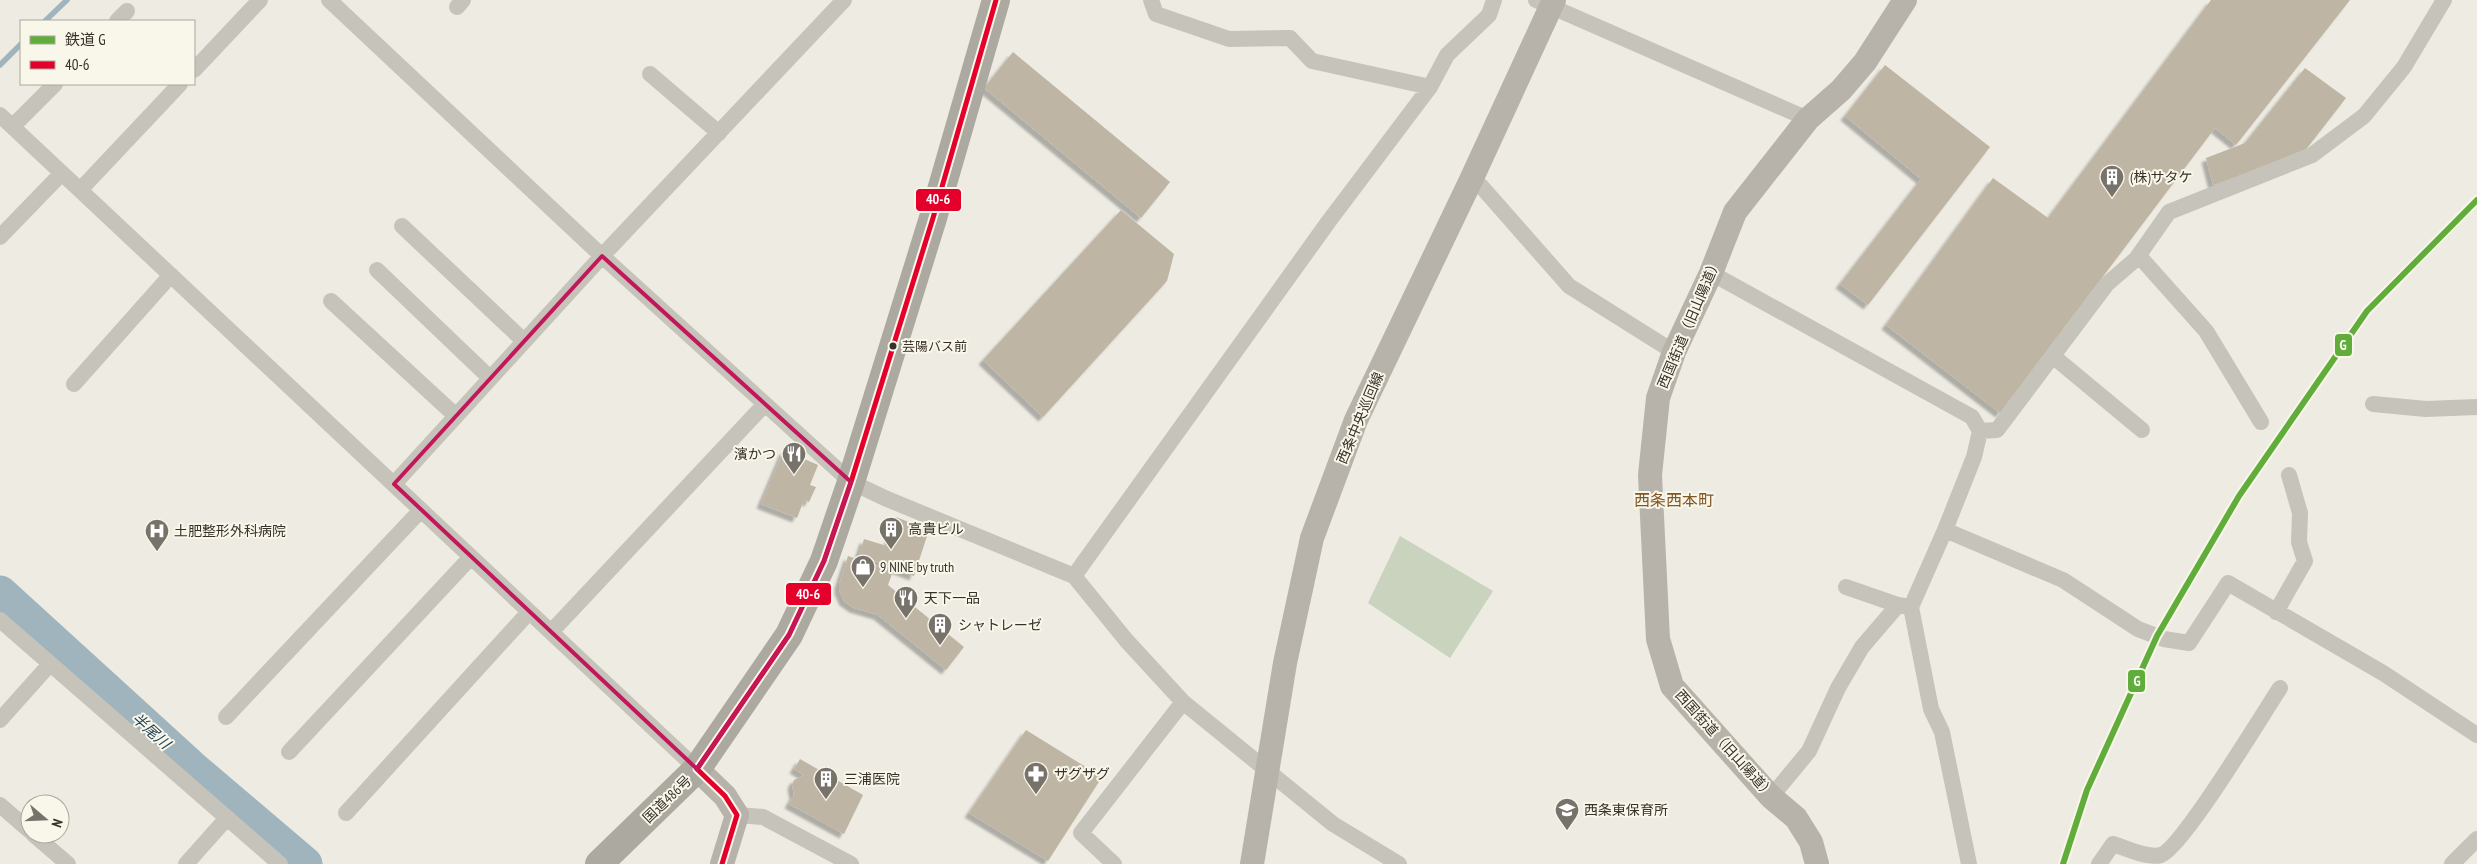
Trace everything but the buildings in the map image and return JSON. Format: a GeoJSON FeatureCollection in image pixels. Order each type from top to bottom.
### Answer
{"type":"FeatureCollection","features":[{"type":"Feature","properties":{"kind":"highway","name":"国道486号"},"geometry":{"type":"LineString","coordinates":[[599,864],[697,769],[789,635],[824,561],[851,482],[933,218],[996,0]]}},
{"type":"Feature","properties":{"kind":"street"},"geometry":{"type":"LineString","coordinates":[[195,69],[260,0]]}},
{"type":"Feature","properties":{"kind":"street"},"geometry":{"type":"LineString","coordinates":[[329,0],[602,256],[851,482],[887,499],[1074,576],[1126,640],[1183,702],[1267,768],[1333,824],[1399,864]]}},
{"type":"Feature","properties":{"kind":"street"},"geometry":{"type":"LineString","coordinates":[[394,484],[602,256],[844,0]]}},
{"type":"Feature","properties":{"kind":"street"},"geometry":{"type":"LineString","coordinates":[[1151,0],[1156,14],[1229,39],[1290,38],[1312,61],[1430,87]]}},
{"type":"Feature","properties":{"kind":"street"},"geometry":{"type":"LineString","coordinates":[[1074,576],[1329,221],[1430,87],[1447,55],[1489,15],[1494,0]]}},
{"type":"Feature","properties":{"kind":"street","name":"西国街道（旧山陽道）"},"geometry":{"type":"LineString","coordinates":[[1817,864],[1811,842],[1796,818],[1771,797],[1672,686],[1658,639],[1650,475],[1658,398],[1674,352],[1711,273],[1735,212],[1808,119],[1841,90],[1865,62],[1905,0]]}},
{"type":"Feature","properties":{"kind":"street"},"geometry":{"type":"LineString","coordinates":[[1980,431],[1997,430],[2054,358],[2107,284],[2139,256],[2169,212],[2312,155],[2364,116],[2404,68],[2444,0]]}},
{"type":"Feature","properties":{"kind":"street"},"geometry":{"type":"LineString","coordinates":[[1547,2],[1808,119]]}},
{"type":"Feature","properties":{"kind":"street","name":"西条中央巡回線"},"geometry":{"type":"LineString","coordinates":[[1252,864],[1284,663],[1312,538],[1356,420],[1471,180],[1547,2]]}},
{"type":"Feature","properties":{"kind":"street"},"geometry":{"type":"LineString","coordinates":[[650,74],[719,132]]}},
{"type":"Feature","properties":{"kind":"street"},"geometry":{"type":"LineString","coordinates":[[53,85],[6,120],[725,796],[737,815],[722,864]]}},
{"type":"Feature","properties":{"kind":"street"},"geometry":{"type":"LineString","coordinates":[[80,190],[179,85]]}},
{"type":"Feature","properties":{"kind":"street"},"geometry":{"type":"LineString","coordinates":[[0,237],[62,173]]}},
{"type":"Feature","properties":{"kind":"street"},"geometry":{"type":"LineString","coordinates":[[1471,180],[1481,186],[1569,286],[1674,352]]}},
{"type":"Feature","properties":{"kind":"street"},"geometry":{"type":"LineString","coordinates":[[402,226],[524,341]]}},
{"type":"Feature","properties":{"kind":"street"},"geometry":{"type":"LineString","coordinates":[[2139,256],[2206,331],[2261,422]]}},
{"type":"Feature","properties":{"kind":"street"},"geometry":{"type":"LineString","coordinates":[[376,270],[490,378]]}},
{"type":"Feature","properties":{"kind":"street"},"geometry":{"type":"LineString","coordinates":[[1711,273],[1972,417],[1980,431],[1974,458],[1945,530],[1905,606],[1862,647],[1838,688],[1809,751],[1771,797]]}},
{"type":"Feature","properties":{"kind":"street"},"geometry":{"type":"LineString","coordinates":[[74,384],[171,275]]}},
{"type":"Feature","properties":{"kind":"street"},"geometry":{"type":"LineString","coordinates":[[331,301],[456,416]]}},
{"type":"Feature","properties":{"kind":"street"},"geometry":{"type":"LineString","coordinates":[[2054,358],[2142,430]]}},
{"type":"Feature","properties":{"kind":"street"},"geometry":{"type":"LineString","coordinates":[[551,632],[765,404]]}},
{"type":"Feature","properties":{"kind":"street"},"geometry":{"type":"LineString","coordinates":[[2373,404],[2426,409],[2477,407]]}},
{"type":"Feature","properties":{"kind":"street"},"geometry":{"type":"LineString","coordinates":[[2276,612],[2305,561],[2299,542],[2300,513],[2289,475]]}},
{"type":"Feature","properties":{"kind":"street"},"geometry":{"type":"LineString","coordinates":[[226,717],[422,510]]}},
{"type":"Feature","properties":{"kind":"street"},"geometry":{"type":"LineString","coordinates":[[1945,530],[2063,580],[2138,628],[2164,639],[2189,643],[2228,583],[2383,673],[2477,735]]}},
{"type":"Feature","properties":{"kind":"street"},"geometry":{"type":"LineString","coordinates":[[289,752],[471,557]]}},
{"type":"Feature","properties":{"kind":"street"},"geometry":{"type":"LineString","coordinates":[[1846,586],[1905,606]]}},
{"type":"Feature","properties":{"kind":"street"},"geometry":{"type":"LineString","coordinates":[[1905,606],[1931,709],[1942,732],[1970,864]]}},
{"type":"Feature","properties":{"kind":"street"},"geometry":{"type":"LineString","coordinates":[[346,813],[529,612]]}},
{"type":"Feature","properties":{"kind":"street"},"geometry":{"type":"LineString","coordinates":[[0,620],[280,864]]}},
{"type":"Feature","properties":{"kind":"street"},"geometry":{"type":"LineString","coordinates":[[0,720],[50,664]]}},
{"type":"Feature","properties":{"kind":"street"},"geometry":{"type":"LineString","coordinates":[[2099,864],[2113,844],[2154,856],[2163,854],[2185,833],[2280,688]]}},
{"type":"Feature","properties":{"kind":"street"},"geometry":{"type":"LineString","coordinates":[[1114,864],[1082,833],[1183,702]]}},
{"type":"Feature","properties":{"kind":"street"},"geometry":{"type":"LineString","coordinates":[[0,805],[20,822]]}},
{"type":"Feature","properties":{"kind":"street"},"geometry":{"type":"LineString","coordinates":[[737,815],[763,817],[851,864]]}},
{"type":"Feature","properties":{"kind":"street"},"geometry":{"type":"LineString","coordinates":[[186,864],[227,818]]}},
{"type":"Feature","properties":{"kind":"street"},"geometry":{"type":"LineString","coordinates":[[2452,864],[2477,839]]}},
{"type":"Feature","properties":{"kind":"street"},"geometry":{"type":"LineString","coordinates":[[45,844],[68,864]]}},
{"type":"Feature","properties":{"kind":"highlighted area"},"geometry":{"type":"Polygon","coordinates":[[[602,256],[851,482],[824,561],[789,635],[697,769],[394,484],[602,256]]]}},
{"type":"Feature","properties":{"kind":"green space"},"geometry":{"type":"Polygon","coordinates":[[[1400,536],[1493,591],[1450,658],[1368,603],[1400,536]]]}},
{"type":"Feature","properties":{"kind":"waterway"},"geometry":{"type":"LineString","coordinates":[[46,20],[67,0]]}},
{"type":"Feature","properties":{"kind":"waterway"},"geometry":{"type":"LineString","coordinates":[[0,65],[20,45]]}},
{"type":"Feature","properties":{"kind":"waterway","name":"半尾川"},"geometry":{"type":"LineString","coordinates":[[0,593],[192,768],[305,864]]}},
{"type":"Feature","properties":{"kind":"rail line","name":"G"},"geometry":{"type":"LineString","coordinates":[[2063,864],[2087,790],[2157,636],[2239,496],[2367,311],[2477,200]]}},
{"type":"Feature","properties":{"kind":"transit line","name":"40-6"},"geometry":{"type":"LineString","coordinates":[[697,769],[789,635],[824,561],[851,482],[933,218],[996,0]]}},
{"type":"Feature","properties":{"kind":"transit line","name":"40-6"},"geometry":{"type":"LineString","coordinates":[[697,769],[725,796],[737,815],[722,864]]}},
{"type":"Feature","properties":{"kind":"place","name":"(株)サタケ"},"geometry":{"type":"Point","coordinates":[2112,198]}},
{"type":"Feature","properties":{"kind":"place","name":"芸陽バス前"},"geometry":{"type":"Point","coordinates":[893,346]}},
{"type":"Feature","properties":{"kind":"place","name":"濱かつ"},"geometry":{"type":"Point","coordinates":[794,475]}},
{"type":"Feature","properties":{"kind":"place","name":"高貴ビル"},"geometry":{"type":"Point","coordinates":[891,550]}},
{"type":"Feature","properties":{"kind":"place","name":"土肥整形外科病院"},"geometry":{"type":"Point","coordinates":[157,552]}},
{"type":"Feature","properties":{"kind":"place","name":"9 NINE by truth"},"geometry":{"type":"Point","coordinates":[863,588]}},
{"type":"Feature","properties":{"kind":"place","name":"天下一品"},"geometry":{"type":"Point","coordinates":[906,619]}},
{"type":"Feature","properties":{"kind":"place","name":"シャトレーゼ"},"geometry":{"type":"Point","coordinates":[940,646]}},
{"type":"Feature","properties":{"kind":"place","name":"ザグザグ"},"geometry":{"type":"Point","coordinates":[1036,795]}},
{"type":"Feature","properties":{"kind":"place","name":"三浦医院"},"geometry":{"type":"Point","coordinates":[826,800]}},
{"type":"Feature","properties":{"kind":"place","name":"西条東保育所"},"geometry":{"type":"Point","coordinates":[1567,831]}},
{"type":"Feature","properties":{"kind":"district","name":"西条西本町"},"geometry":{"type":"Point","coordinates":[1674,500]}}]}
